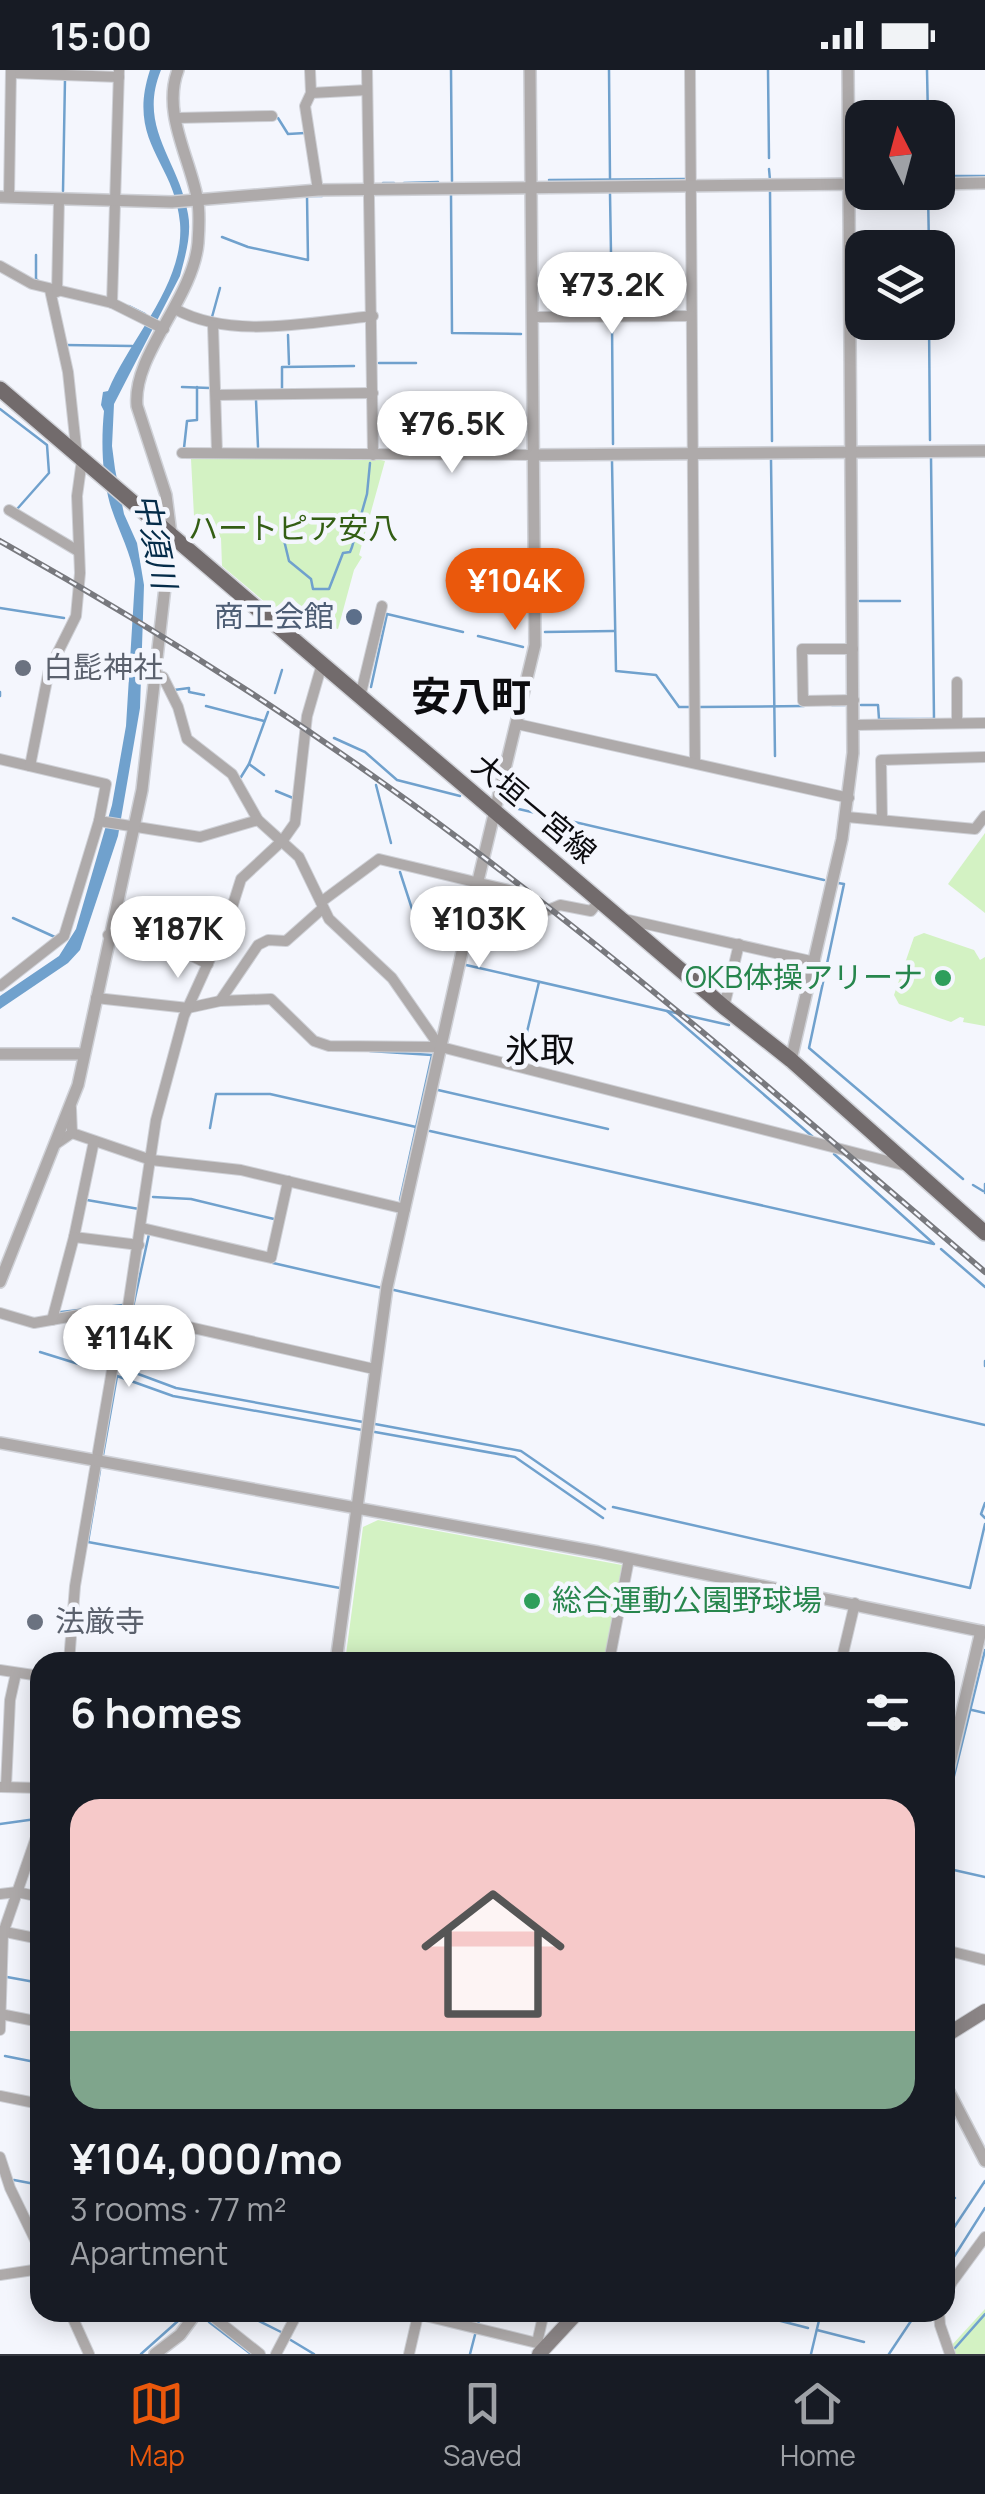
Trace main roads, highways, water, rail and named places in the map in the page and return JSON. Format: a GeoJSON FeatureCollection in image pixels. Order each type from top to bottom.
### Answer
{"type":"FeatureCollection","features":[{"type":"Feature","properties":{"kind":"main road","name":"大垣一宮線"},"geometry":{"type":"LineString","coordinates":[[0,389],[791,1060],[985,1233]]}},
{"type":"Feature","properties":{"kind":"main road"},"geometry":{"type":"LineString","coordinates":[[955,2030],[985,2011]]}},
{"type":"Feature","properties":{"kind":"main road"},"geometry":{"type":"LineString","coordinates":[[542,2347],[568,2322]]}},
{"type":"Feature","properties":{"kind":"water"},"geometry":{"type":"Polygon","coordinates":[[[150,70],[161,70],[155,91],[157,127],[183,195],[189,229],[180,276],[114,404],[115,469],[124,514],[137,543],[144,585],[140,708],[118,836],[80,950],[68,963],[0,1009],[0,996],[59,956],[76,929],[112,805],[126,726],[135,579],[107,493],[101,405],[103,392],[108,391],[165,289],[179,246],[176,202],[144,116],[150,70]]]}},
{"type":"Feature","properties":{"kind":"waterway"},"geometry":{"type":"LineString","coordinates":[[451,70],[452,181]]}},
{"type":"Feature","properties":{"kind":"waterway"},"geometry":{"type":"LineString","coordinates":[[609,70],[610,178]]}},
{"type":"Feature","properties":{"kind":"waterway"},"geometry":{"type":"LineString","coordinates":[[768,70],[769,158]]}},
{"type":"Feature","properties":{"kind":"waterway"},"geometry":{"type":"LineString","coordinates":[[927,70],[928,100]]}},
{"type":"Feature","properties":{"kind":"waterway"},"geometry":{"type":"LineString","coordinates":[[63,191],[65,79]]}},
{"type":"Feature","properties":{"kind":"waterway"},"geometry":{"type":"LineString","coordinates":[[278,118],[288,134],[305,133]]}},
{"type":"Feature","properties":{"kind":"waterway"},"geometry":{"type":"LineString","coordinates":[[769,169],[770,180]]}},
{"type":"Feature","properties":{"kind":"waterway"},"geometry":{"type":"LineString","coordinates":[[955,176],[985,176]]}},
{"type":"Feature","properties":{"kind":"waterway"},"geometry":{"type":"LineString","coordinates":[[549,180],[685,179]]}},
{"type":"Feature","properties":{"kind":"waterway"},"geometry":{"type":"LineString","coordinates":[[404,183],[438,182]]}},
{"type":"Feature","properties":{"kind":"waterway"},"geometry":{"type":"LineString","coordinates":[[383,183],[394,183]]}},
{"type":"Feature","properties":{"kind":"waterway"},"geometry":{"type":"LineString","coordinates":[[770,191],[772,441]]}},
{"type":"Feature","properties":{"kind":"waterway"},"geometry":{"type":"LineString","coordinates":[[451,194],[452,333],[521,334]]}},
{"type":"Feature","properties":{"kind":"waterway"},"geometry":{"type":"LineString","coordinates":[[610,194],[612,312]]}},
{"type":"Feature","properties":{"kind":"waterway"},"geometry":{"type":"LineString","coordinates":[[222,237],[308,260],[307,196],[322,196]]}},
{"type":"Feature","properties":{"kind":"waterway"},"geometry":{"type":"LineString","coordinates":[[928,210],[929,230]]}},
{"type":"Feature","properties":{"kind":"waterway"},"geometry":{"type":"LineString","coordinates":[[36,255],[39,282]]}},
{"type":"Feature","properties":{"kind":"waterway"},"geometry":{"type":"LineString","coordinates":[[212,317],[220,288]]}},
{"type":"Feature","properties":{"kind":"waterway"},"geometry":{"type":"LineString","coordinates":[[129,306],[145,314]]}},
{"type":"Feature","properties":{"kind":"waterway"},"geometry":{"type":"LineString","coordinates":[[612,322],[613,444]]}},
{"type":"Feature","properties":{"kind":"waterway"},"geometry":{"type":"LineString","coordinates":[[288,335],[289,364]]}},
{"type":"Feature","properties":{"kind":"waterway"},"geometry":{"type":"LineString","coordinates":[[929,340],[930,440]]}},
{"type":"Feature","properties":{"kind":"waterway"},"geometry":{"type":"LineString","coordinates":[[65,345],[132,346]]}},
{"type":"Feature","properties":{"kind":"waterway"},"geometry":{"type":"LineString","coordinates":[[379,363],[416,363]]}},
{"type":"Feature","properties":{"kind":"waterway"},"geometry":{"type":"LineString","coordinates":[[282,389],[282,367],[354,366]]}},
{"type":"Feature","properties":{"kind":"waterway"},"geometry":{"type":"LineString","coordinates":[[182,387],[210,388]]}},
{"type":"Feature","properties":{"kind":"waterway"},"geometry":{"type":"LineString","coordinates":[[184,448],[187,421],[197,420],[197,387]]}},
{"type":"Feature","properties":{"kind":"waterway"},"geometry":{"type":"LineString","coordinates":[[256,400],[258,447]]}},
{"type":"Feature","properties":{"kind":"waterway"},"geometry":{"type":"LineString","coordinates":[[0,409],[47,445],[49,473],[18,508]]}},
{"type":"Feature","properties":{"kind":"waterway"},"geometry":{"type":"LineString","coordinates":[[931,457],[934,719]]}},
{"type":"Feature","properties":{"kind":"waterway"},"geometry":{"type":"LineString","coordinates":[[771,460],[775,756]]}},
{"type":"Feature","properties":{"kind":"waterway"},"geometry":{"type":"LineString","coordinates":[[612,461],[616,671],[656,675],[679,707],[690,707]]}},
{"type":"Feature","properties":{"kind":"waterway"},"geometry":{"type":"LineString","coordinates":[[283,536],[289,561],[311,579],[313,589],[329,589],[343,553],[350,552],[352,547],[367,494],[370,463]]}},
{"type":"Feature","properties":{"kind":"waterway"},"geometry":{"type":"LineString","coordinates":[[860,601],[900,601]]}},
{"type":"Feature","properties":{"kind":"waterway"},"geometry":{"type":"LineString","coordinates":[[0,608],[64,618]]}},
{"type":"Feature","properties":{"kind":"waterway"},"geometry":{"type":"LineString","coordinates":[[371,687],[387,614],[463,632]]}},
{"type":"Feature","properties":{"kind":"waterway"},"geometry":{"type":"LineString","coordinates":[[545,632],[614,631]]}},
{"type":"Feature","properties":{"kind":"waterway"},"geometry":{"type":"LineString","coordinates":[[478,636],[523,647]]}},
{"type":"Feature","properties":{"kind":"waterway"},"geometry":{"type":"LineString","coordinates":[[275,693],[282,670]]}},
{"type":"Feature","properties":{"kind":"waterway"},"geometry":{"type":"LineString","coordinates":[[174,690],[189,688],[189,692],[204,695]]}},
{"type":"Feature","properties":{"kind":"waterway"},"geometry":{"type":"LineString","coordinates":[[832,705],[845,705]]}},
{"type":"Feature","properties":{"kind":"waterway"},"geometry":{"type":"LineString","coordinates":[[861,705],[878,705],[879,719],[933,719]]}},
{"type":"Feature","properties":{"kind":"waterway"},"geometry":{"type":"LineString","coordinates":[[206,706],[264,721]]}},
{"type":"Feature","properties":{"kind":"waterway"},"geometry":{"type":"LineString","coordinates":[[700,707],[804,706]]}},
{"type":"Feature","properties":{"kind":"waterway"},"geometry":{"type":"LineString","coordinates":[[241,777],[268,712]]}},
{"type":"Feature","properties":{"kind":"waterway"},"geometry":{"type":"LineString","coordinates":[[334,738],[365,752],[397,780],[460,796]]}},
{"type":"Feature","properties":{"kind":"waterway"},"geometry":{"type":"LineString","coordinates":[[249,764],[264,775]]}},
{"type":"Feature","properties":{"kind":"waterway"},"geometry":{"type":"LineString","coordinates":[[376,785],[391,843]]}},
{"type":"Feature","properties":{"kind":"waterway"},"geometry":{"type":"LineString","coordinates":[[276,791],[293,798]]}},
{"type":"Feature","properties":{"kind":"waterway"},"geometry":{"type":"LineString","coordinates":[[510,807],[824,880]]}},
{"type":"Feature","properties":{"kind":"waterway"},"geometry":{"type":"LineString","coordinates":[[400,872],[414,915],[456,943]]}},
{"type":"Feature","properties":{"kind":"waterway"},"geometry":{"type":"LineString","coordinates":[[838,883],[844,884],[809,1048],[963,1179]]}},
{"type":"Feature","properties":{"kind":"waterway"},"geometry":{"type":"LineString","coordinates":[[13,918],[57,938]]}},
{"type":"Feature","properties":{"kind":"waterway"},"geometry":{"type":"LineString","coordinates":[[466,965],[667,1011],[813,1137]]}},
{"type":"Feature","properties":{"kind":"waterway"},"geometry":{"type":"LineString","coordinates":[[520,1061],[539,982]]}},
{"type":"Feature","properties":{"kind":"waterway"},"geometry":{"type":"LineString","coordinates":[[667,1011],[729,1025]]}},
{"type":"Feature","properties":{"kind":"waterway"},"geometry":{"type":"LineString","coordinates":[[370,1051],[432,1055],[400,1200]]}},
{"type":"Feature","properties":{"kind":"waterway"},"geometry":{"type":"LineString","coordinates":[[438,1090],[608,1129]]}},
{"type":"Feature","properties":{"kind":"waterway"},"geometry":{"type":"LineString","coordinates":[[210,1128],[216,1094],[270,1094],[416,1127]]}},
{"type":"Feature","properties":{"kind":"waterway"},"geometry":{"type":"LineString","coordinates":[[430,1131],[934,1244]]}},
{"type":"Feature","properties":{"kind":"waterway"},"geometry":{"type":"LineString","coordinates":[[834,1154],[933,1243]]}},
{"type":"Feature","properties":{"kind":"waterway"},"geometry":{"type":"LineString","coordinates":[[985,1184],[985,1193]]}},
{"type":"Feature","properties":{"kind":"waterway"},"geometry":{"type":"LineString","coordinates":[[973,1185],[983,1191]]}},
{"type":"Feature","properties":{"kind":"waterway"},"geometry":{"type":"LineString","coordinates":[[153,1197],[191,1199],[274,1219]]}},
{"type":"Feature","properties":{"kind":"waterway"},"geometry":{"type":"LineString","coordinates":[[87,1200],[139,1209]]}},
{"type":"Feature","properties":{"kind":"waterway"},"geometry":{"type":"LineString","coordinates":[[133,1307],[149,1234]]}},
{"type":"Feature","properties":{"kind":"waterway"},"geometry":{"type":"LineString","coordinates":[[941,1249],[985,1287]]}},
{"type":"Feature","properties":{"kind":"waterway"},"geometry":{"type":"LineString","coordinates":[[273,1263],[382,1288]]}},
{"type":"Feature","properties":{"kind":"waterway"},"geometry":{"type":"LineString","coordinates":[[394,1290],[985,1425]]}},
{"type":"Feature","properties":{"kind":"waterway"},"geometry":{"type":"LineString","coordinates":[[61,1312],[123,1305]]}},
{"type":"Feature","properties":{"kind":"waterway"},"geometry":{"type":"LineString","coordinates":[[130,1320],[122,1368],[176,1388],[363,1422]]}},
{"type":"Feature","properties":{"kind":"waterway"},"geometry":{"type":"LineString","coordinates":[[40,1352],[85,1366],[106,1368]]}},
{"type":"Feature","properties":{"kind":"waterway"},"geometry":{"type":"LineString","coordinates":[[985,1361],[985,1366]]}},
{"type":"Feature","properties":{"kind":"waterway"},"geometry":{"type":"LineString","coordinates":[[103,1455],[117,1376],[173,1396],[362,1430]]}},
{"type":"Feature","properties":{"kind":"waterway"},"geometry":{"type":"LineString","coordinates":[[375,1424],[521,1451],[605,1509]]}},
{"type":"Feature","properties":{"kind":"waterway"},"geometry":{"type":"LineString","coordinates":[[375,1432],[515,1457],[603,1518]]}},
{"type":"Feature","properties":{"kind":"waterway"},"geometry":{"type":"LineString","coordinates":[[100,1470],[88,1542],[340,1588]]}},
{"type":"Feature","properties":{"kind":"waterway"},"geometry":{"type":"LineString","coordinates":[[985,1503],[981,1514],[985,1518]]}},
{"type":"Feature","properties":{"kind":"waterway"},"geometry":{"type":"LineString","coordinates":[[613,1507],[970,1588],[985,1524]]}},
{"type":"Feature","properties":{"kind":"waterway"},"geometry":{"type":"LineString","coordinates":[[955,1772],[985,1650]]}},
{"type":"Feature","properties":{"kind":"waterway"},"geometry":{"type":"LineString","coordinates":[[972,1710],[985,1713]]}},
{"type":"Feature","properties":{"kind":"waterway"},"geometry":{"type":"LineString","coordinates":[[0,1824],[30,1820]]}},
{"type":"Feature","properties":{"kind":"waterway"},"geometry":{"type":"LineString","coordinates":[[955,1870],[985,1877]]}},
{"type":"Feature","properties":{"kind":"waterway"},"geometry":{"type":"LineString","coordinates":[[7,1977],[30,1981]]}},
{"type":"Feature","properties":{"kind":"waterway"},"geometry":{"type":"LineString","coordinates":[[5,2056],[30,2061]]}},
{"type":"Feature","properties":{"kind":"waterway"},"geometry":{"type":"LineString","coordinates":[[14,2180],[30,2183]]}},
{"type":"Feature","properties":{"kind":"waterway"},"geometry":{"type":"LineString","coordinates":[[955,2226],[985,2181]]}},
{"type":"Feature","properties":{"kind":"waterway"},"geometry":{"type":"LineString","coordinates":[[955,2255],[985,2208]]}},
{"type":"Feature","properties":{"kind":"waterway"},"geometry":{"type":"LineString","coordinates":[[955,2348],[985,2314]]}},
{"type":"Feature","properties":{"kind":"waterway"},"geometry":{"type":"LineString","coordinates":[[141,2354],[177,2322]]}},
{"type":"Feature","properties":{"kind":"waterway"},"geometry":{"type":"LineString","coordinates":[[209,2322],[251,2354]]}},
{"type":"Feature","properties":{"kind":"waterway"},"geometry":{"type":"LineString","coordinates":[[261,2322],[283,2333]]}},
{"type":"Feature","properties":{"kind":"waterway"},"geometry":{"type":"LineString","coordinates":[[785,2322],[808,2328]]}},
{"type":"Feature","properties":{"kind":"waterway"},"geometry":{"type":"LineString","coordinates":[[811,2354],[819,2322]]}},
{"type":"Feature","properties":{"kind":"waterway"},"geometry":{"type":"LineString","coordinates":[[889,2354],[910,2322]]}},
{"type":"Feature","properties":{"kind":"waterway"},"geometry":{"type":"LineString","coordinates":[[817,2330],[864,2342]]}},
{"type":"Feature","properties":{"kind":"waterway"},"geometry":{"type":"LineString","coordinates":[[470,2354],[476,2331]]}},
{"type":"Feature","properties":{"kind":"waterway"},"geometry":{"type":"LineString","coordinates":[[289,2339],[314,2354]]}},
{"type":"Feature","properties":{"kind":"railway"},"geometry":{"type":"LineString","coordinates":[[0,541],[241,686],[414,805],[667,1002],[985,1272]]}},
{"type":"Feature","properties":{"kind":"place","name":"商工会館"},"geometry":{"type":"Point","coordinates":[354,617]}},
{"type":"Feature","properties":{"kind":"place","name":"白髭神社"},"geometry":{"type":"Point","coordinates":[23,668]}},
{"type":"Feature","properties":{"kind":"place","name":"OKB体操アリーナ"},"geometry":{"type":"Point","coordinates":[943,978]}},
{"type":"Feature","properties":{"kind":"place","name":"総合運動公園野球場"},"geometry":{"type":"Point","coordinates":[532,1601]}},
{"type":"Feature","properties":{"kind":"place","name":"法厳寺"},"geometry":{"type":"Point","coordinates":[35,1622]}},
{"type":"Feature","properties":{"kind":"district","name":"安八町"},"geometry":{"type":"Point","coordinates":[471,697]}},
{"type":"Feature","properties":{"kind":"district","name":"氷取"},"geometry":{"type":"Point","coordinates":[540,1050]}},
{"type":"Feature","properties":{"kind":"park label","name":"ハートピア安八"},"geometry":{"type":"Point","coordinates":[293,529]}},
{"type":"Feature","properties":{"kind":"water label","name":"中須川"},"geometry":{"type":"Point","coordinates":[155,541]}}]}
